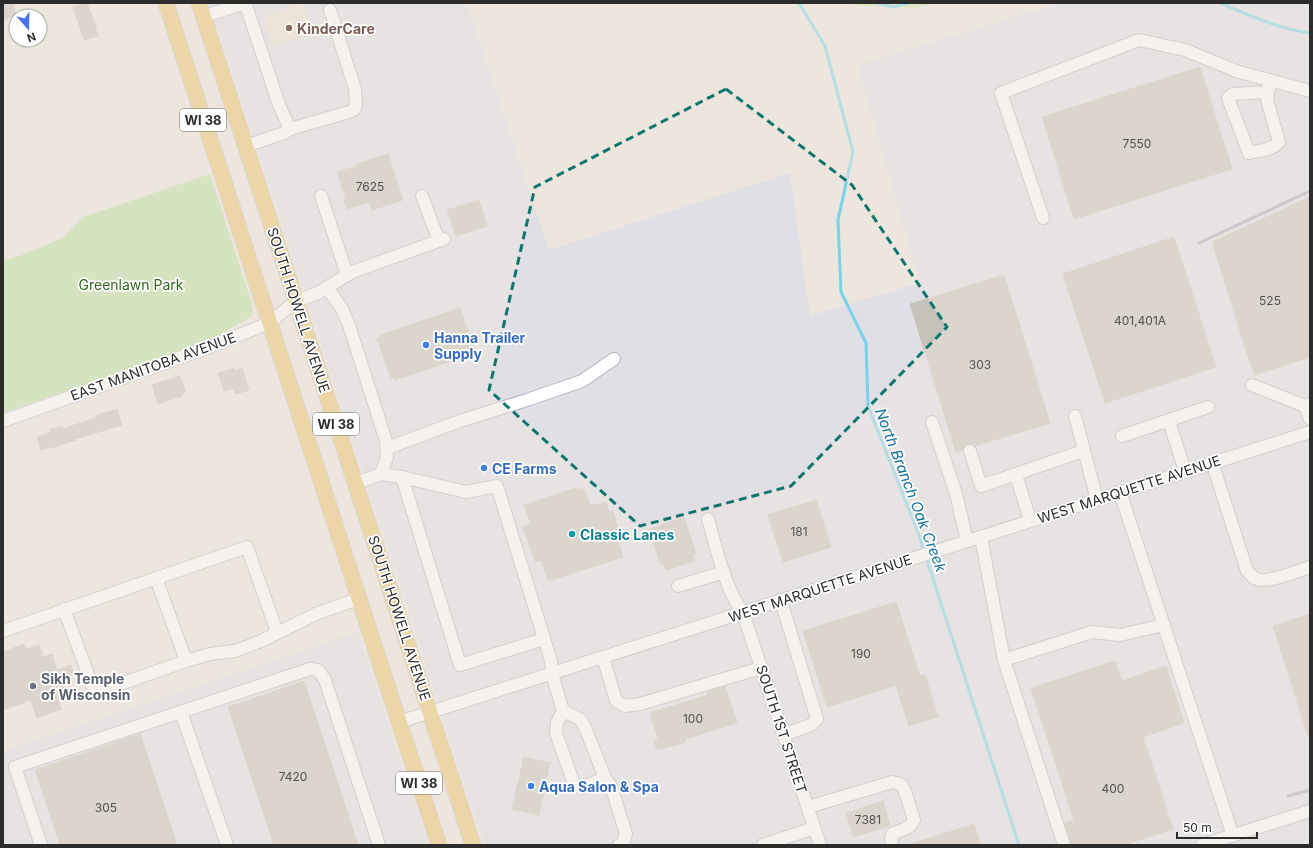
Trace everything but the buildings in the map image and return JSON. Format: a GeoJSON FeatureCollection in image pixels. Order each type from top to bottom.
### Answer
{"type":"FeatureCollection","features":[{"type":"Feature","properties":{"kind":"main road","name":"WI 38"},"geometry":{"type":"LineString","coordinates":[[166,3],[439,845]]}},
{"type":"Feature","properties":{"kind":"main road","name":"SOUTH HOWELL AVENUE"},"geometry":{"type":"LineString","coordinates":[[201,10],[431,712],[473,845]]}},
{"type":"Feature","properties":{"kind":"street"},"geometry":{"type":"LineString","coordinates":[[201,10],[238,5],[247,8],[279,104],[290,129]]}},
{"type":"Feature","properties":{"kind":"street"},"geometry":{"type":"LineString","coordinates":[[246,146],[284,133],[290,129],[355,109],[356,101],[354,89],[330,10]]}},
{"type":"Feature","properties":{"kind":"street"},"geometry":{"type":"LineString","coordinates":[[1044,218],[1001,93],[1139,40],[1185,50],[1269,86],[1310,91]]}},
{"type":"Feature","properties":{"kind":"street"},"geometry":{"type":"LineString","coordinates":[[1269,86],[1267,100],[1279,142],[1277,145],[1270,148],[1249,153],[1228,98],[1233,94],[1269,86]]}},
{"type":"Feature","properties":{"kind":"street"},"geometry":{"type":"LineString","coordinates":[[321,196],[347,275]]}},
{"type":"Feature","properties":{"kind":"street","name":"EAST MANITOBA AVENUE"},"geometry":{"type":"LineString","coordinates":[[3,421],[207,348],[269,322],[296,301],[318,293],[352,272],[442,240],[422,196]]}},
{"type":"Feature","properties":{"kind":"street"},"geometry":{"type":"LineString","coordinates":[[327,287],[342,309],[349,325],[386,441],[387,457],[381,474]]}},
{"type":"Feature","properties":{"kind":"street"},"geometry":{"type":"LineString","coordinates":[[386,448],[460,421],[582,381],[614,359]]}},
{"type":"Feature","properties":{"kind":"street"},"geometry":{"type":"LineString","coordinates":[[1252,385],[1308,405],[1310,419]]}},
{"type":"Feature","properties":{"kind":"street"},"geometry":{"type":"LineString","coordinates":[[1122,436],[1208,407]]}},
{"type":"Feature","properties":{"kind":"street"},"geometry":{"type":"LineString","coordinates":[[1075,416],[1083,452],[1097,500]]}},
{"type":"Feature","properties":{"kind":"street"},"geometry":{"type":"LineString","coordinates":[[1169,421],[1185,471]]}},
{"type":"Feature","properties":{"kind":"street"},"geometry":{"type":"LineString","coordinates":[[932,422],[956,494],[967,541]]}},
{"type":"Feature","properties":{"kind":"street","name":"WEST MARQUETTE AVENUE"},"geometry":{"type":"LineString","coordinates":[[399,722],[1310,432]]}},
{"type":"Feature","properties":{"kind":"street"},"geometry":{"type":"LineString","coordinates":[[970,451],[981,486],[1083,452]]}},
{"type":"Feature","properties":{"kind":"street"},"geometry":{"type":"LineString","coordinates":[[1212,462],[1248,570],[1255,578],[1262,580],[1272,579],[1310,567]]}},
{"type":"Feature","properties":{"kind":"street"},"geometry":{"type":"LineString","coordinates":[[356,483],[381,474],[402,477],[466,492],[497,486],[551,661],[552,674],[563,712],[557,723],[556,733],[574,784],[581,788],[605,778]]}},
{"type":"Feature","properties":{"kind":"street"},"geometry":{"type":"LineString","coordinates":[[1016,475],[1030,520]]}},
{"type":"Feature","properties":{"kind":"street"},"geometry":{"type":"LineString","coordinates":[[402,477],[460,665],[544,639]]}},
{"type":"Feature","properties":{"kind":"street"},"geometry":{"type":"LineString","coordinates":[[1120,492],[1232,836]]}},
{"type":"Feature","properties":{"kind":"street","name":"SOUTH 1ST STREET"},"geometry":{"type":"LineString","coordinates":[[708,519],[724,572],[736,602],[743,613],[820,845]]}},
{"type":"Feature","properties":{"kind":"street"},"geometry":{"type":"LineString","coordinates":[[981,537],[1004,660],[1064,845]]}},
{"type":"Feature","properties":{"kind":"street"},"geometry":{"type":"LineString","coordinates":[[3,631],[247,547],[277,632]]}},
{"type":"Feature","properties":{"kind":"street"},"geometry":{"type":"LineString","coordinates":[[678,586],[724,572]]}},
{"type":"Feature","properties":{"kind":"street"},"geometry":{"type":"LineString","coordinates":[[156,578],[186,661]]}},
{"type":"Feature","properties":{"kind":"street"},"geometry":{"type":"LineString","coordinates":[[64,610],[95,693],[186,661],[210,654],[235,651],[259,642],[318,613],[358,599]]}},
{"type":"Feature","properties":{"kind":"street"},"geometry":{"type":"LineString","coordinates":[[781,601],[816,719],[811,725],[784,735]]}},
{"type":"Feature","properties":{"kind":"street"},"geometry":{"type":"LineString","coordinates":[[1004,660],[1092,632],[1120,635],[1164,625]]}},
{"type":"Feature","properties":{"kind":"street"},"geometry":{"type":"LineString","coordinates":[[603,657],[616,701],[625,706],[640,704],[761,668]]}},
{"type":"Feature","properties":{"kind":"street"},"geometry":{"type":"LineString","coordinates":[[41,845],[15,767],[310,669],[318,670],[325,680],[379,845]]}},
{"type":"Feature","properties":{"kind":"street"},"geometry":{"type":"LineString","coordinates":[[181,712],[227,845]]}},
{"type":"Feature","properties":{"kind":"street"},"geometry":{"type":"LineString","coordinates":[[563,712],[580,719],[605,778],[611,786],[626,834],[623,843],[619,845]]}},
{"type":"Feature","properties":{"kind":"street"},"geometry":{"type":"LineString","coordinates":[[808,807],[892,782],[900,784],[906,794],[914,820],[909,827],[892,834],[892,845]]}},
{"type":"Feature","properties":{"kind":"street"},"geometry":{"type":"LineString","coordinates":[[1202,845],[1310,811]]}},
{"type":"Feature","properties":{"kind":"street"},"geometry":{"type":"LineString","coordinates":[[763,845],[814,828]]}},
{"type":"Feature","properties":{"kind":"highlighted area"},"geometry":{"type":"Polygon","coordinates":[[[726,89],[852,185],[947,327],[791,486],[640,526],[489,390],[535,187],[726,89]]]}},
{"type":"Feature","properties":{"kind":"shaded area"},"geometry":{"type":"Polygon","coordinates":[[[210,3],[467,3],[549,250],[790,173],[810,316],[920,283],[858,65],[1060,3],[1310,3],[1310,845],[485,845],[210,3]]]}},
{"type":"Feature","properties":{"kind":"shaded area","name":"KinderCare"},"geometry":{"type":"Polygon","coordinates":[[[304,3],[313,33],[273,46],[265,23],[267,22],[265,16],[304,3]]]}},
{"type":"Feature","properties":{"kind":"shaded area"},"geometry":{"type":"Polygon","coordinates":[[[358,632],[428,845],[3,845],[3,751],[358,632]]]}},
{"type":"Feature","properties":{"kind":"green space"},"geometry":{"type":"Polygon","coordinates":[[[848,3],[932,3],[917,8],[853,5],[848,3]]]}},
{"type":"Feature","properties":{"kind":"green space","name":"Greenlawn Park"},"geometry":{"type":"Polygon","coordinates":[[[210,174],[253,307],[252,316],[209,341],[3,413],[3,261],[63,238],[83,217],[210,174]]]}},
{"type":"Feature","properties":{"kind":"waterway","name":"North Branch Oak Creek"},"geometry":{"type":"LineString","coordinates":[[799,3],[825,46],[853,152],[838,220],[841,292],[866,343],[868,406],[919,535],[924,552]]}},
{"type":"Feature","properties":{"kind":"waterway","name":"North Branch Oak Creek"},"geometry":{"type":"LineString","coordinates":[[876,3],[894,7],[909,3]]}},
{"type":"Feature","properties":{"kind":"waterway","name":"North Branch Oak Creek"},"geometry":{"type":"LineString","coordinates":[[1220,3],[1276,25],[1310,33]]}},
{"type":"Feature","properties":{"kind":"waterway","name":"North Branch Oak Creek"},"geometry":{"type":"LineString","coordinates":[[926,557],[1019,845]]}},
{"type":"Feature","properties":{"kind":"railway"},"geometry":{"type":"LineString","coordinates":[[1199,243],[1310,191]]}},
{"type":"Feature","properties":{"kind":"railway"},"geometry":{"type":"LineString","coordinates":[[1288,796],[1310,790]]}},
{"type":"Feature","properties":{"kind":"place","name":"KinderCare"},"geometry":{"type":"Point","coordinates":[289,28]}},
{"type":"Feature","properties":{"kind":"place","name":"Hanna Trailer Supply"},"geometry":{"type":"Point","coordinates":[426,345]}},
{"type":"Feature","properties":{"kind":"place","name":"CE Farms"},"geometry":{"type":"Point","coordinates":[484,468]}},
{"type":"Feature","properties":{"kind":"place","name":"Classic Lanes"},"geometry":{"type":"Point","coordinates":[572,534]}},
{"type":"Feature","properties":{"kind":"place","name":"Sikh Temple of Wisconsin"},"geometry":{"type":"Point","coordinates":[33,686]}},
{"type":"Feature","properties":{"kind":"place","name":"Aqua Salon & Spa"},"geometry":{"type":"Point","coordinates":[531,786]}}]}
